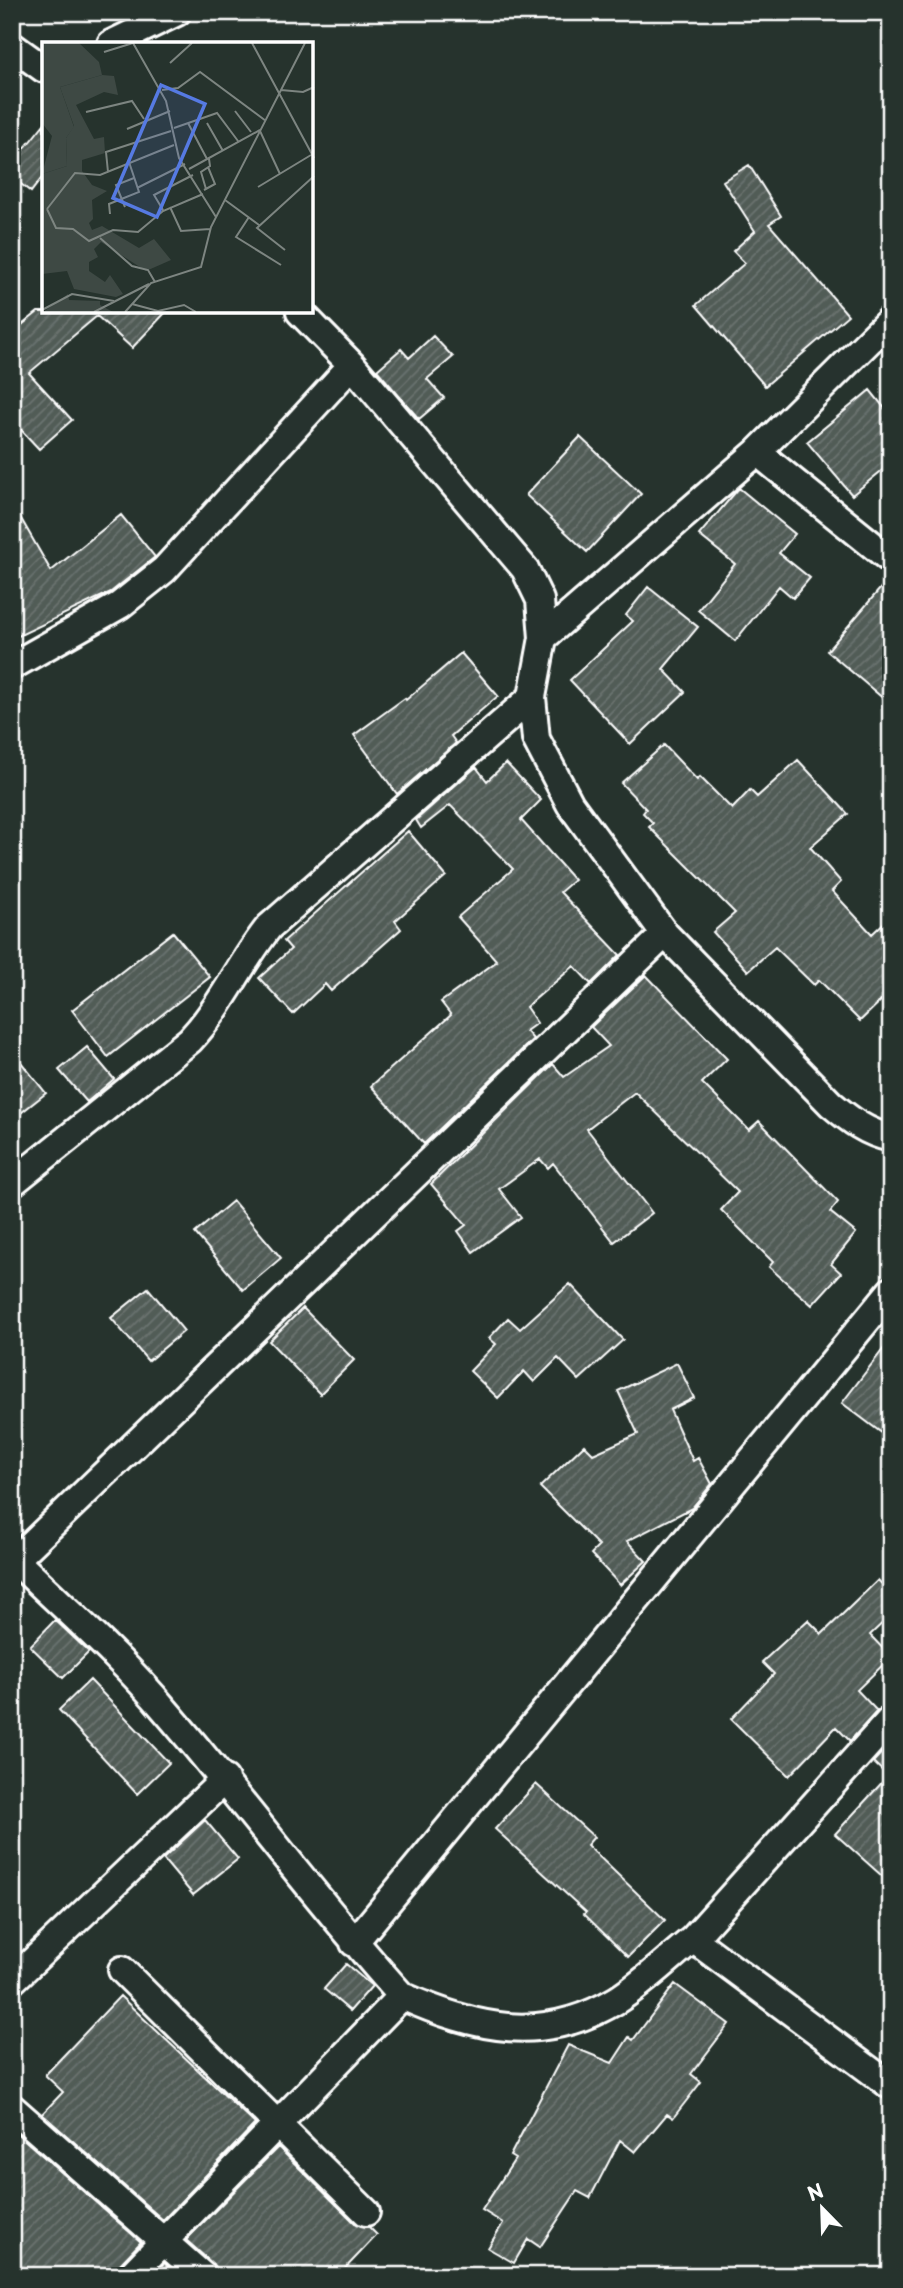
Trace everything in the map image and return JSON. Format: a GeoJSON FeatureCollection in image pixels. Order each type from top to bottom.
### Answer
{"type":"FeatureCollection","features":[{"type":"Feature","properties":{"kind":"street"},"geometry":{"type":"LineString","coordinates":[[115,42],[177,12]]}},
{"type":"Feature","properties":{"kind":"street"},"geometry":{"type":"LineString","coordinates":[[12,46],[42,68]]}},
{"type":"Feature","properties":{"kind":"street"},"geometry":{"type":"LineString","coordinates":[[301,313],[352,365],[526,569],[540,600],[543,638],[532,697],[536,738],[570,804],[665,934],[831,1104],[850,1121],[875,1135],[891,1138]]}},
{"type":"Feature","properties":{"kind":"street"},"geometry":{"type":"LineString","coordinates":[[543,638],[757,452],[891,319]]}},
{"type":"Feature","properties":{"kind":"street"},"geometry":{"type":"LineString","coordinates":[[12,667],[120,605],[156,577],[352,365]]}},
{"type":"Feature","properties":{"kind":"street"},"geometry":{"type":"LineString","coordinates":[[757,452],[891,560]]}},
{"type":"Feature","properties":{"kind":"street"},"geometry":{"type":"LineString","coordinates":[[12,1183],[190,1040],[204,1025],[250,950],[269,927],[532,697]]}},
{"type":"Feature","properties":{"kind":"street"},"geometry":{"type":"LineString","coordinates":[[665,934],[14,1561],[145,1687],[225,1779],[287,1862],[354,1943],[402,1996],[450,2017],[483,2025],[533,2030],[573,2021],[617,2000],[693,1939],[891,1719]]}},
{"type":"Feature","properties":{"kind":"street"},"geometry":{"type":"LineString","coordinates":[[354,1943],[891,1291]]}},
{"type":"Feature","properties":{"kind":"street"},"geometry":{"type":"LineString","coordinates":[[12,1981],[225,1779]]}},
{"type":"Feature","properties":{"kind":"street"},"geometry":{"type":"LineString","coordinates":[[693,1939],[891,2086]]}},
{"type":"Feature","properties":{"kind":"street"},"geometry":{"type":"LineString","coordinates":[[122,1970],[366,2212]]}},
{"type":"Feature","properties":{"kind":"street"},"geometry":{"type":"LineString","coordinates":[[130,2276],[166,2242],[276,2123],[402,1996]]}},
{"type":"Feature","properties":{"kind":"street"},"geometry":{"type":"LineString","coordinates":[[12,2108],[204,2276]]}},
{"type":"Feature","properties":{"kind":"building"},"geometry":{"type":"Polygon","coordinates":[[[42,126],[42,178],[31,192],[12,177],[12,164],[42,126]]]}},
{"type":"Feature","properties":{"kind":"building"},"geometry":{"type":"Polygon","coordinates":[[[749,165],[781,216],[769,224],[848,315],[765,386],[696,305],[745,263],[733,251],[755,231],[723,181],[749,165]]]}},
{"type":"Feature","properties":{"kind":"building"},"geometry":{"type":"Polygon","coordinates":[[[38,312],[165,313],[132,348],[97,316],[29,373],[72,420],[39,449],[12,420],[12,333],[38,312]]]}},
{"type":"Feature","properties":{"kind":"building"},"geometry":{"type":"Polygon","coordinates":[[[433,336],[453,357],[427,379],[444,398],[419,419],[377,370],[401,349],[409,358],[433,336]]]}},
{"type":"Feature","properties":{"kind":"building"},"geometry":{"type":"Polygon","coordinates":[[[870,390],[891,416],[891,463],[852,495],[807,442],[870,390]]]}},
{"type":"Feature","properties":{"kind":"building"},"geometry":{"type":"Polygon","coordinates":[[[580,437],[641,494],[587,552],[526,495],[580,437]]]}},
{"type":"Feature","properties":{"kind":"building"},"geometry":{"type":"Polygon","coordinates":[[[739,488],[795,534],[779,553],[810,578],[793,598],[779,586],[735,641],[698,610],[735,564],[699,535],[739,488]]]}},
{"type":"Feature","properties":{"kind":"building"},"geometry":{"type":"Polygon","coordinates":[[[12,503],[51,571],[121,515],[155,557],[111,592],[12,639],[12,503]]]}},
{"type":"Feature","properties":{"kind":"building"},"geometry":{"type":"Polygon","coordinates":[[[891,576],[891,705],[827,651],[891,576]]]}},
{"type":"Feature","properties":{"kind":"building"},"geometry":{"type":"Polygon","coordinates":[[[648,587],[698,627],[663,669],[685,692],[630,744],[570,680],[633,621],[626,615],[648,587]]]}},
{"type":"Feature","properties":{"kind":"building"},"geometry":{"type":"Polygon","coordinates":[[[461,653],[498,696],[451,736],[456,743],[397,794],[354,735],[405,698],[406,700],[461,653]]]}},
{"type":"Feature","properties":{"kind":"building"},"geometry":{"type":"Polygon","coordinates":[[[664,745],[697,780],[700,777],[732,809],[750,790],[757,797],[798,760],[848,814],[810,847],[841,882],[832,891],[872,934],[891,916],[891,991],[860,1021],[819,980],[814,985],[775,947],[748,971],[713,932],[735,913],[649,827],[653,823],[643,813],[646,809],[621,783],[664,745]]]}},
{"type":"Feature","properties":{"kind":"building"},"geometry":{"type":"Polygon","coordinates":[[[506,763],[541,800],[521,820],[574,880],[560,892],[620,955],[591,984],[574,966],[526,1007],[537,1023],[526,1031],[533,1039],[424,1144],[371,1086],[451,1015],[441,1002],[497,961],[458,917],[513,869],[450,805],[421,828],[416,820],[476,767],[487,781],[506,763]]]}},
{"type":"Feature","properties":{"kind":"building"},"geometry":{"type":"Polygon","coordinates":[[[408,831],[446,876],[395,921],[401,929],[331,991],[325,984],[293,1014],[259,978],[291,949],[284,941],[408,831]]]}},
{"type":"Feature","properties":{"kind":"building"},"geometry":{"type":"Polygon","coordinates":[[[173,932],[210,977],[108,1057],[72,1010],[173,932]]]}},
{"type":"Feature","properties":{"kind":"building"},"geometry":{"type":"Polygon","coordinates":[[[646,975],[727,1059],[702,1083],[749,1130],[759,1121],[838,1202],[830,1212],[856,1233],[831,1264],[841,1273],[812,1305],[769,1267],[773,1262],[721,1210],[738,1192],[635,1092],[587,1129],[652,1213],[614,1242],[553,1163],[548,1168],[540,1159],[499,1189],[521,1217],[473,1252],[458,1231],[466,1225],[431,1184],[553,1064],[564,1077],[609,1046],[591,1027],[646,975]]]}},
{"type":"Feature","properties":{"kind":"building"},"geometry":{"type":"Polygon","coordinates":[[[87,1047],[114,1079],[87,1102],[59,1070],[87,1047]]]}},
{"type":"Feature","properties":{"kind":"building"},"geometry":{"type":"Polygon","coordinates":[[[12,1051],[46,1093],[12,1120],[12,1051]]]}},
{"type":"Feature","properties":{"kind":"building"},"geometry":{"type":"Polygon","coordinates":[[[233,1201],[281,1258],[243,1290],[195,1233],[233,1201]]]}},
{"type":"Feature","properties":{"kind":"building"},"geometry":{"type":"Polygon","coordinates":[[[570,1284],[623,1340],[579,1380],[558,1358],[534,1382],[524,1371],[498,1398],[470,1371],[496,1344],[489,1338],[508,1318],[520,1329],[570,1284]]]}},
{"type":"Feature","properties":{"kind":"building"},"geometry":{"type":"Polygon","coordinates":[[[148,1288],[184,1331],[148,1361],[111,1318],[148,1288]]]}},
{"type":"Feature","properties":{"kind":"building"},"geometry":{"type":"Polygon","coordinates":[[[303,1308],[354,1360],[320,1394],[269,1341],[303,1308]]]}},
{"type":"Feature","properties":{"kind":"building"},"geometry":{"type":"Polygon","coordinates":[[[891,1339],[891,1440],[842,1403],[891,1339]]]}},
{"type":"Feature","properties":{"kind":"building"},"geometry":{"type":"Polygon","coordinates":[[[677,1363],[694,1398],[670,1410],[693,1461],[698,1458],[712,1484],[692,1508],[627,1541],[646,1561],[620,1585],[591,1554],[599,1546],[540,1487],[584,1445],[593,1454],[638,1434],[618,1391],[677,1363]]]}},
{"type":"Feature","properties":{"kind":"building"},"geometry":{"type":"Polygon","coordinates":[[[878,1580],[891,1594],[891,1615],[870,1635],[891,1657],[857,1690],[877,1711],[850,1741],[836,1727],[789,1776],[731,1719],[774,1674],[762,1662],[808,1620],[822,1634],[878,1580]]]}},
{"type":"Feature","properties":{"kind":"building"},"geometry":{"type":"Polygon","coordinates":[[[55,1620],[89,1652],[63,1678],[30,1646],[55,1620]]]}},
{"type":"Feature","properties":{"kind":"building"},"geometry":{"type":"Polygon","coordinates":[[[90,1680],[169,1763],[137,1794],[59,1710],[90,1680]]]}},
{"type":"Feature","properties":{"kind":"building"},"geometry":{"type":"Polygon","coordinates":[[[891,1743],[891,1884],[835,1834],[888,1776],[873,1762],[891,1743]]]}},
{"type":"Feature","properties":{"kind":"building"},"geometry":{"type":"Polygon","coordinates":[[[536,1784],[594,1837],[587,1845],[665,1920],[628,1957],[584,1914],[586,1912],[495,1829],[536,1784]]]}},
{"type":"Feature","properties":{"kind":"building"},"geometry":{"type":"Polygon","coordinates":[[[205,1820],[238,1859],[193,1895],[163,1859],[205,1820]]]}},
{"type":"Feature","properties":{"kind":"building"},"geometry":{"type":"Polygon","coordinates":[[[346,1964],[372,1986],[350,2011],[324,1989],[346,1964]]]}},
{"type":"Feature","properties":{"kind":"building"},"geometry":{"type":"Polygon","coordinates":[[[675,1984],[729,2024],[691,2074],[701,2082],[673,2118],[667,2114],[635,2152],[620,2140],[590,2198],[577,2191],[540,2247],[528,2239],[514,2263],[488,2248],[503,2223],[482,2210],[515,2159],[510,2156],[568,2045],[612,2063],[629,2037],[633,2040],[675,1984]]]}},
{"type":"Feature","properties":{"kind":"building"},"geometry":{"type":"Polygon","coordinates":[[[120,1996],[255,2124],[163,2220],[42,2114],[63,2092],[45,2075],[120,1996]]]}},
{"type":"Feature","properties":{"kind":"building"},"geometry":{"type":"Polygon","coordinates":[[[12,2129],[141,2242],[119,2265],[115,2276],[20,2276],[12,2268],[12,2129]]]}},
{"type":"Feature","properties":{"kind":"building"},"geometry":{"type":"Polygon","coordinates":[[[278,2147],[355,2223],[369,2227],[377,2235],[338,2276],[218,2276],[213,2264],[186,2240],[278,2147]]]}},
{"type":"Feature","properties":{"kind":"building"},"geometry":{"type":"Polygon","coordinates":[[[164,2263],[179,2276],[152,2276],[164,2263]]]}}]}
